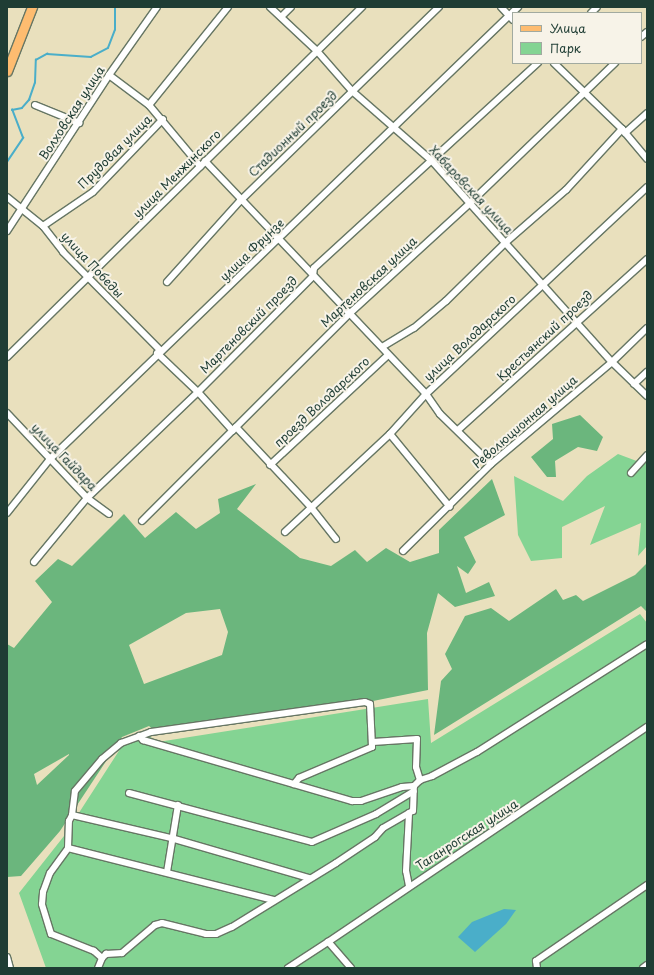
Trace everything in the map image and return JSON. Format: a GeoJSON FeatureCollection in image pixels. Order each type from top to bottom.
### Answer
{"type":"FeatureCollection","features":[{"type":"Feature","properties":{"kind":"main road"},"geometry":{"type":"LineString","coordinates":[[7,71],[32,7]]}},
{"type":"Feature","properties":{"kind":"street","name":"Волховская улица"},"geometry":{"type":"LineString","coordinates":[[7,231],[23,209],[109,75],[158,7]]}},
{"type":"Feature","properties":{"kind":"street","name":"Прудовая улица"},"geometry":{"type":"LineString","coordinates":[[149,105],[228,7]]}},
{"type":"Feature","properties":{"kind":"street","name":"Хабаровская улица"},"geometry":{"type":"LineString","coordinates":[[270,7],[317,51],[352,91],[393,129],[432,161],[505,243],[544,284],[612,362],[647,396]]}},
{"type":"Feature","properties":{"kind":"street"},"geometry":{"type":"LineString","coordinates":[[281,17],[291,7]]}},
{"type":"Feature","properties":{"kind":"street","name":"улица Менжинского"},"geometry":{"type":"LineString","coordinates":[[7,357],[48,314],[88,278],[362,7]]}},
{"type":"Feature","properties":{"kind":"street","name":"Стадионный проезд"},"geometry":{"type":"LineString","coordinates":[[167,282],[240,201],[439,7]]}},
{"type":"Feature","properties":{"kind":"street"},"geometry":{"type":"LineString","coordinates":[[501,7],[511,18]]}},
{"type":"Feature","properties":{"kind":"street","name":"улица Фрунзе"},"geometry":{"type":"LineString","coordinates":[[7,513],[50,459],[158,352],[511,18]]}},
{"type":"Feature","properties":{"kind":"street","name":"Мартеновский проезд"},"geometry":{"type":"LineString","coordinates":[[34,562],[86,498],[198,392],[313,276],[314,268],[537,64]]}},
{"type":"Feature","properties":{"kind":"street"},"geometry":{"type":"LineString","coordinates":[[555,64],[624,131],[647,159]]}},
{"type":"Feature","properties":{"kind":"street","name":"Мартеновская улица"},"geometry":{"type":"LineString","coordinates":[[142,521],[350,314],[470,203],[614,64]]}},
{"type":"Feature","properties":{"kind":"street"},"geometry":{"type":"LineString","coordinates":[[109,75],[149,105],[200,166]]}},
{"type":"Feature","properties":{"kind":"street"},"geometry":{"type":"LineString","coordinates":[[35,105],[78,123]]}},
{"type":"Feature","properties":{"kind":"street"},"geometry":{"type":"LineString","coordinates":[[382,347],[414,328],[505,243],[566,190],[624,131],[647,113]]}},
{"type":"Feature","properties":{"kind":"street","name":"Прудовая улица"},"geometry":{"type":"LineString","coordinates":[[43,226],[93,192],[163,120]]}},
{"type":"Feature","properties":{"kind":"street"},"geometry":{"type":"LineString","coordinates":[[205,162],[277,240],[426,394],[440,414],[491,464]]}},
{"type":"Feature","properties":{"kind":"street","name":"улица Володарского"},"geometry":{"type":"LineString","coordinates":[[285,532],[310,506],[390,434],[426,394],[647,187]]}},
{"type":"Feature","properties":{"kind":"street","name":"улица Победы"},"geometry":{"type":"LineString","coordinates":[[7,196],[43,226],[88,278],[158,352],[310,506],[336,539]]}},
{"type":"Feature","properties":{"kind":"street","name":"Крестьянский проезд"},"geometry":{"type":"LineString","coordinates":[[458,430],[575,321],[647,259]]}},
{"type":"Feature","properties":{"kind":"street","name":"Революционная улица"},"geometry":{"type":"LineString","coordinates":[[403,551],[450,507],[491,464],[612,362],[647,328]]}},
{"type":"Feature","properties":{"kind":"street","name":"проезд Володарского"},"geometry":{"type":"LineString","coordinates":[[270,465],[388,355]]}},
{"type":"Feature","properties":{"kind":"street"},"geometry":{"type":"LineString","coordinates":[[634,384],[647,372]]}},
{"type":"Feature","properties":{"kind":"street","name":"улица Гайдара"},"geometry":{"type":"LineString","coordinates":[[7,413],[86,498],[108,514]]}},
{"type":"Feature","properties":{"kind":"street"},"geometry":{"type":"LineString","coordinates":[[390,434],[450,507]]}},
{"type":"Feature","properties":{"kind":"street"},"geometry":{"type":"LineString","coordinates":[[631,472],[647,455]]}},
{"type":"Feature","properties":{"kind":"street"},"geometry":{"type":"LineString","coordinates":[[129,793],[312,842],[376,814],[414,788],[420,780],[432,776],[477,752],[647,644]]}},
{"type":"Feature","properties":{"kind":"street"},"geometry":{"type":"LineString","coordinates":[[102,958],[94,950],[55,938],[47,928],[42,904],[43,892],[50,873],[68,848],[69,821],[72,815],[75,792],[102,759],[122,743],[151,732],[365,702],[371,706],[374,742],[372,747],[299,778],[294,784]]}},
{"type":"Feature","properties":{"kind":"street","name":"Таганрогская улица"},"geometry":{"type":"LineString","coordinates":[[288,968],[409,886],[542,799],[647,727]]}},
{"type":"Feature","properties":{"kind":"street"},"geometry":{"type":"LineString","coordinates":[[138,736],[144,740],[356,802],[402,787],[414,788]]}},
{"type":"Feature","properties":{"kind":"street"},"geometry":{"type":"LineString","coordinates":[[374,742],[417,739],[416,767],[420,780]]}},
{"type":"Feature","properties":{"kind":"street"},"geometry":{"type":"LineString","coordinates":[[98,968],[102,958],[106,954],[122,953],[154,925],[162,923],[216,934],[375,837],[383,828],[409,813],[414,806],[414,788]]}},
{"type":"Feature","properties":{"kind":"street"},"geometry":{"type":"LineString","coordinates":[[166,872],[178,805]]}},
{"type":"Feature","properties":{"kind":"street"},"geometry":{"type":"LineString","coordinates":[[409,813],[406,870],[409,886]]}},
{"type":"Feature","properties":{"kind":"street"},"geometry":{"type":"LineString","coordinates":[[72,815],[171,838],[309,878]]}},
{"type":"Feature","properties":{"kind":"street"},"geometry":{"type":"LineString","coordinates":[[68,848],[274,900]]}},
{"type":"Feature","properties":{"kind":"street"},"geometry":{"type":"LineString","coordinates":[[537,968],[536,961],[647,885]]}},
{"type":"Feature","properties":{"kind":"street"},"geometry":{"type":"LineString","coordinates":[[328,942],[351,968]]}},
{"type":"Feature","properties":{"kind":"street"},"geometry":{"type":"LineString","coordinates":[[7,957],[10,968]]}},
{"type":"Feature","properties":{"kind":"street"},"geometry":{"type":"LineString","coordinates":[[643,968],[647,965]]}},
{"type":"Feature","properties":{"kind":"green space"},"geometry":{"type":"Polygon","coordinates":[[[580,415],[603,437],[597,451],[578,447],[555,461],[556,477],[547,477],[531,457],[553,439],[552,424],[580,415]]]}},
{"type":"Feature","properties":{"kind":"green space"},"geometry":{"type":"Polygon","coordinates":[[[647,448],[647,546],[638,556],[641,523],[590,545],[605,506],[562,527],[562,558],[531,561],[518,535],[514,476],[563,501],[587,476],[618,454],[642,463],[647,448]]]}},
{"type":"Feature","properties":{"kind":"green space"},"geometry":{"type":"Polygon","coordinates":[[[492,479],[505,515],[464,537],[476,562],[468,574],[457,566],[466,593],[489,582],[495,596],[455,607],[438,593],[427,633],[428,690],[313,713],[158,734],[149,726],[122,737],[60,831],[21,876],[7,877],[7,644],[14,648],[52,602],[35,581],[58,559],[72,566],[124,514],[145,538],[176,512],[196,529],[220,513],[218,499],[256,484],[237,509],[300,558],[331,566],[355,550],[367,562],[386,548],[410,562],[439,553],[439,530],[492,479]],[[220,609],[186,613],[129,645],[144,684],[222,655],[228,632],[220,609]],[[69,755],[34,774],[37,785],[69,755]]]}},
{"type":"Feature","properties":{"kind":"green space"},"geometry":{"type":"Polygon","coordinates":[[[647,563],[647,612],[641,606],[434,735],[441,681],[452,669],[445,654],[465,616],[491,608],[509,621],[556,589],[563,600],[576,595],[583,601],[635,575],[647,563]]]}},
{"type":"Feature","properties":{"kind":"green space"},"geometry":{"type":"Polygon","coordinates":[[[640,614],[647,623],[647,968],[46,968],[19,893],[64,836],[124,743],[146,734],[158,742],[428,699],[431,743],[640,614]]]}},
{"type":"Feature","properties":{"kind":"water"},"geometry":{"type":"Polygon","coordinates":[[[504,909],[516,910],[506,924],[475,952],[458,937],[472,922],[504,909]]]}},
{"type":"Feature","properties":{"kind":"waterway"},"geometry":{"type":"LineString","coordinates":[[7,162],[23,138],[12,110],[22,108],[29,100],[35,83],[36,60],[47,54],[91,57],[108,48],[115,30],[115,7]]}}]}
